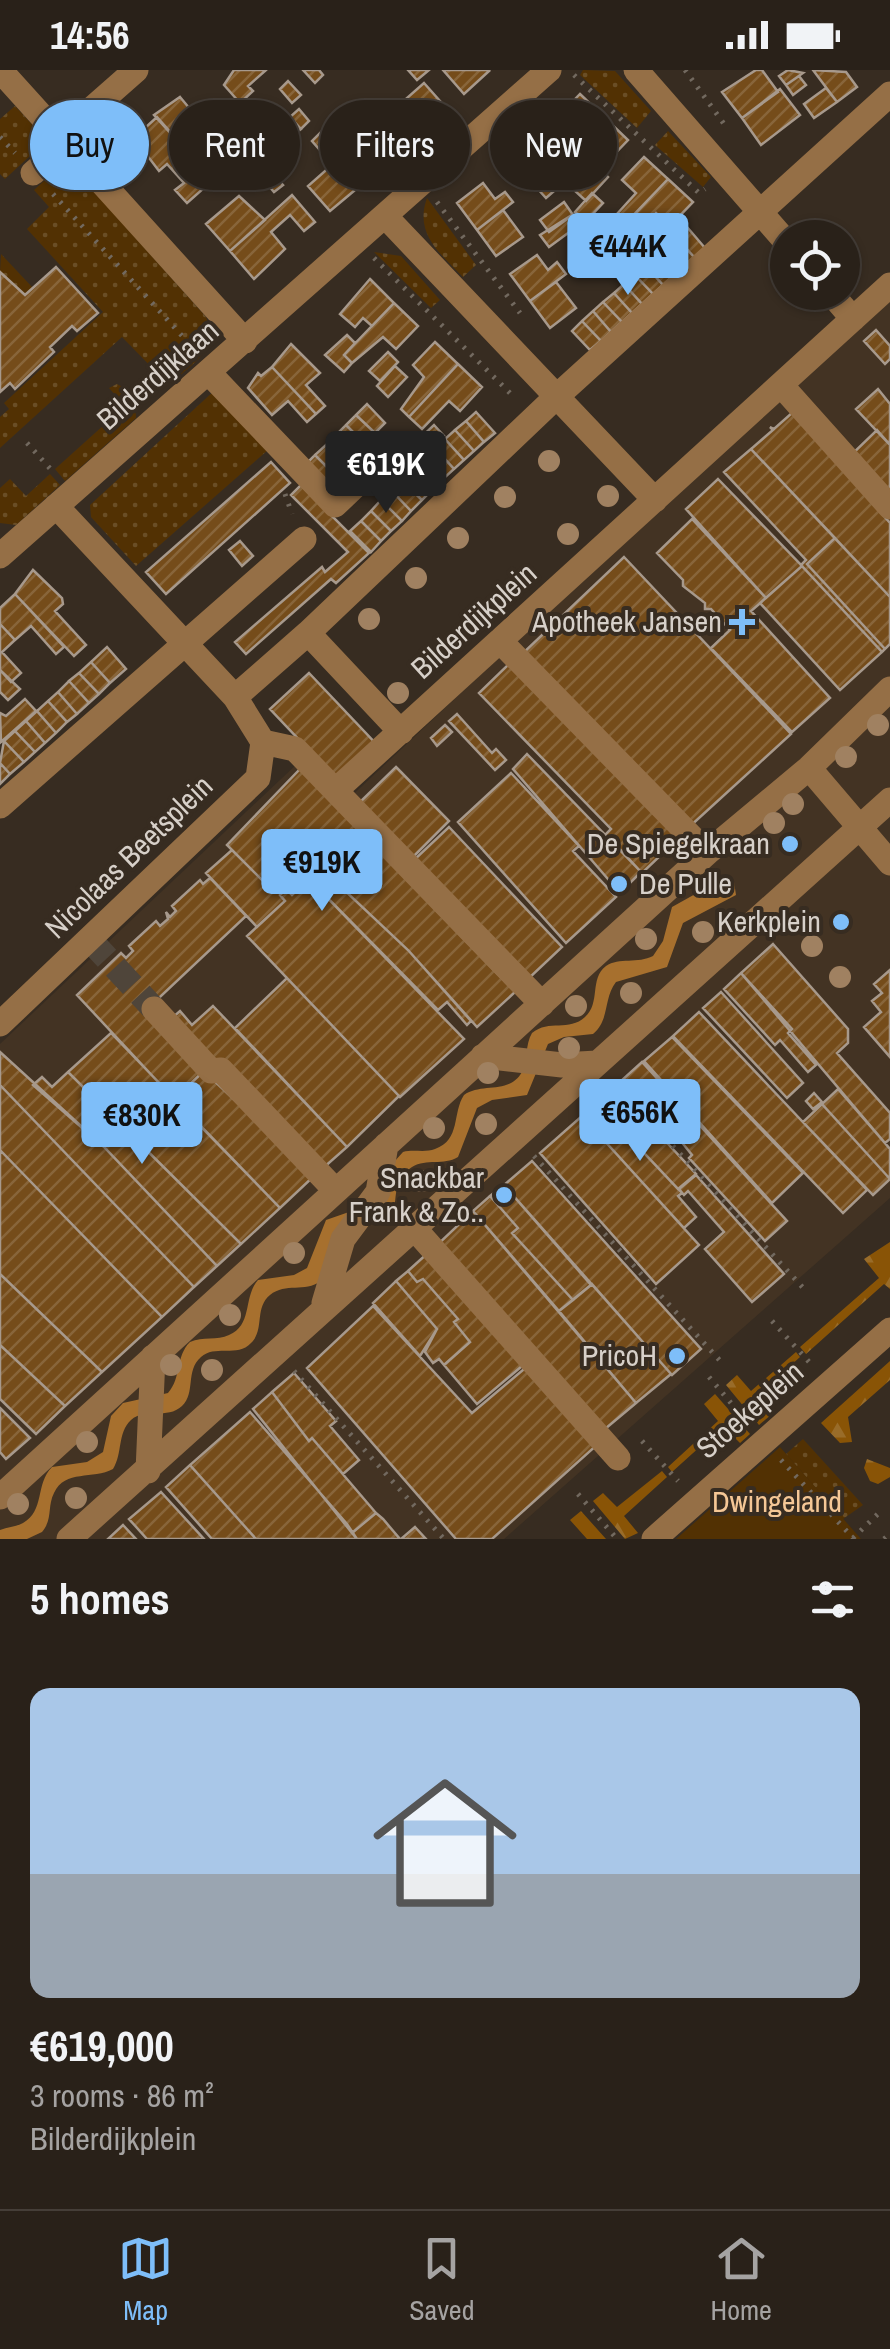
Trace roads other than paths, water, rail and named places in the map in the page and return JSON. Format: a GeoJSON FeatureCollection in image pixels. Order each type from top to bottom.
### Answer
{"type":"FeatureCollection","features":[{"type":"Feature","properties":{"kind":"street"},"geometry":{"type":"LineString","coordinates":[[0,70],[30,103]]}},
{"type":"Feature","properties":{"kind":"street"},"geometry":{"type":"LineString","coordinates":[[105,100],[136,70]]}},
{"type":"Feature","properties":{"kind":"street","name":"Bilderdijklaan"},"geometry":{"type":"LineString","coordinates":[[0,556],[548,70]]}},
{"type":"Feature","properties":{"kind":"street"},"geometry":{"type":"LineString","coordinates":[[636,70],[770,224]]}},
{"type":"Feature","properties":{"kind":"street"},"geometry":{"type":"LineString","coordinates":[[235,697],[884,94],[890,94]]}},
{"type":"Feature","properties":{"kind":"street"},"geometry":{"type":"LineString","coordinates":[[108,190],[245,341]]}},
{"type":"Feature","properties":{"kind":"street"},"geometry":{"type":"LineString","coordinates":[[386,217],[655,500]]}},
{"type":"Feature","properties":{"kind":"street","name":"Bilderdijkplein"},"geometry":{"type":"LineString","coordinates":[[336,790],[890,285]]}},
{"type":"Feature","properties":{"kind":"street"},"geometry":{"type":"LineString","coordinates":[[845,310],[853,319]]}},
{"type":"Feature","properties":{"kind":"street"},"geometry":{"type":"LineString","coordinates":[[211,371],[335,505],[398,444]]}},
{"type":"Feature","properties":{"kind":"street"},"geometry":{"type":"LineString","coordinates":[[781,385],[890,507]]}},
{"type":"Feature","properties":{"kind":"street"},"geometry":{"type":"LineString","coordinates":[[64,499],[182,644],[235,697],[263,742],[295,749],[542,1004]]}},
{"type":"Feature","properties":{"kind":"street"},"geometry":{"type":"LineString","coordinates":[[0,806],[304,539]]}},
{"type":"Feature","properties":{"kind":"street"},"geometry":{"type":"LineString","coordinates":[[308,633],[401,732]]}},
{"type":"Feature","properties":{"kind":"street"},"geometry":{"type":"LineString","coordinates":[[500,641],[707,853]]}},
{"type":"Feature","properties":{"kind":"street"},"geometry":{"type":"LineString","coordinates":[[0,1497],[152,1366],[386,1145],[490,1057],[542,1004],[707,853],[809,768],[890,689]]}},
{"type":"Feature","properties":{"kind":"street","name":"Nicolaas Beetsplein"},"geometry":{"type":"LineString","coordinates":[[0,1024],[258,778],[263,742]]}},
{"type":"Feature","properties":{"kind":"street"},"geometry":{"type":"LineString","coordinates":[[809,768],[890,863]]}},
{"type":"Feature","properties":{"kind":"street"},"geometry":{"type":"LineString","coordinates":[[69,1539],[890,800]]}},
{"type":"Feature","properties":{"kind":"street"},"geometry":{"type":"LineString","coordinates":[[154,1010],[210,1071],[221,1070],[336,1191]]}},
{"type":"Feature","properties":{"kind":"street"},"geometry":{"type":"LineString","coordinates":[[490,1057],[598,1063]]}},
{"type":"Feature","properties":{"kind":"street"},"geometry":{"type":"LineString","coordinates":[[322,1308],[343,1239],[378,1192],[386,1145]]}},
{"type":"Feature","properties":{"kind":"street"},"geometry":{"type":"LineString","coordinates":[[414,1228],[618,1458]]}},
{"type":"Feature","properties":{"kind":"street","name":"Stoekeplein"},"geometry":{"type":"LineString","coordinates":[[654,1539],[890,1330]]}},
{"type":"Feature","properties":{"kind":"street"},"geometry":{"type":"LineString","coordinates":[[148,1471],[152,1366]]}},
{"type":"Feature","properties":{"kind":"tunnel"},"geometry":{"type":"LineString","coordinates":[[90,940],[154,1009]]}},
{"type":"Feature","properties":{"kind":"place","name":"Apotheek Jansen"},"geometry":{"type":"Point","coordinates":[742,622]}},
{"type":"Feature","properties":{"kind":"place","name":"De Spiegelkraan"},"geometry":{"type":"Point","coordinates":[790,844]}},
{"type":"Feature","properties":{"kind":"place","name":"De Pulle"},"geometry":{"type":"Point","coordinates":[619,884]}},
{"type":"Feature","properties":{"kind":"place","name":"Kerkplein"},"geometry":{"type":"Point","coordinates":[841,922]}},
{"type":"Feature","properties":{"kind":"place","name":"Snackbar Frank & Zo.."},"geometry":{"type":"Point","coordinates":[504,1195]}},
{"type":"Feature","properties":{"kind":"place","name":"PricoH"},"geometry":{"type":"Point","coordinates":[677,1356]}},
{"type":"Feature","properties":{"kind":"park label","name":"Dwingeland"},"geometry":{"type":"Point","coordinates":[777,1502]}}]}
